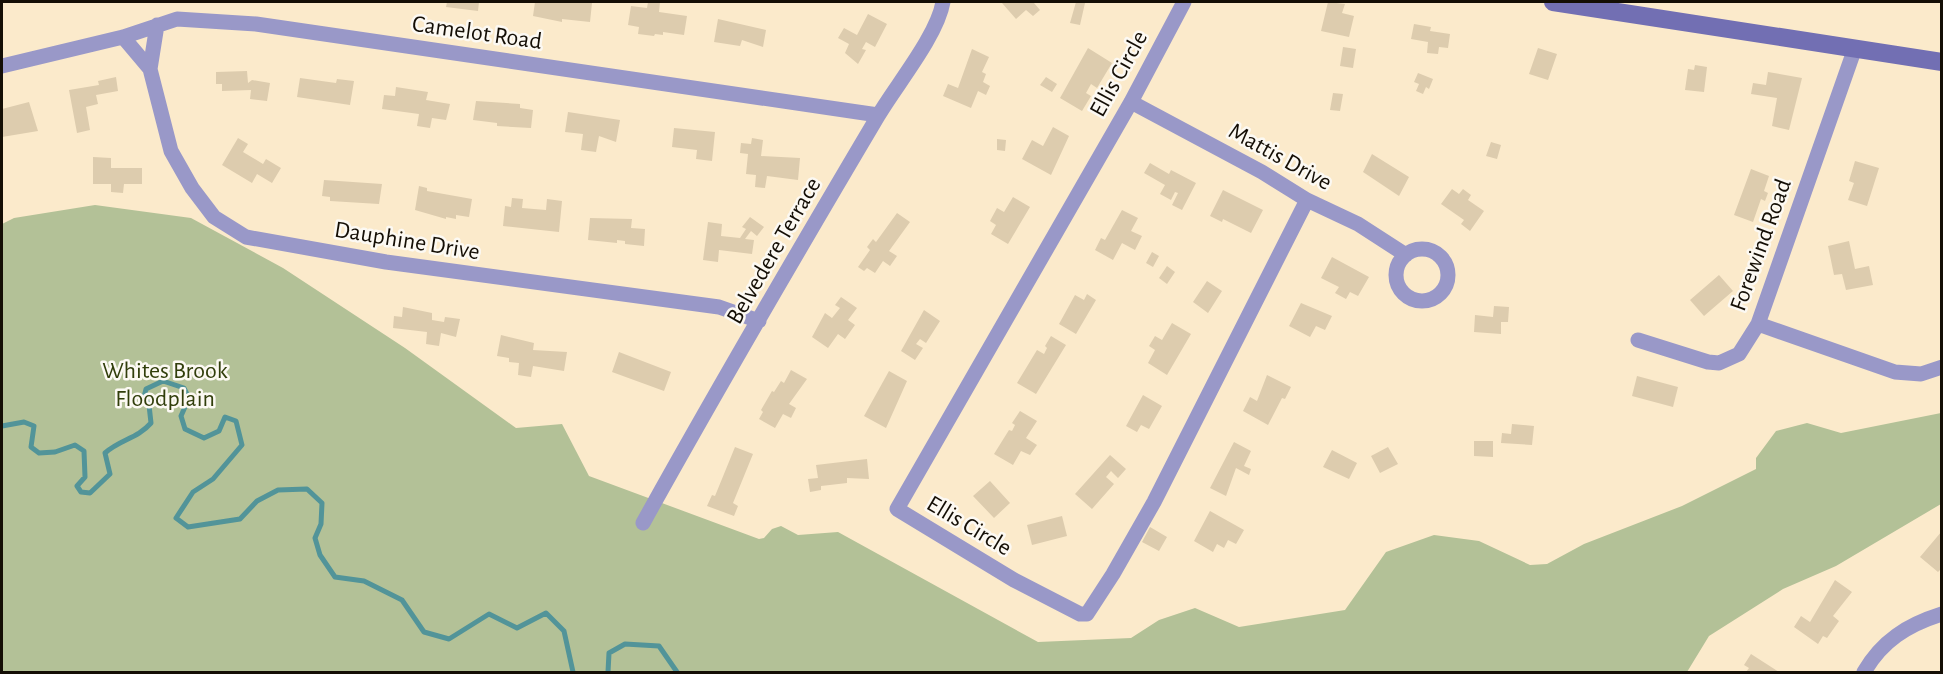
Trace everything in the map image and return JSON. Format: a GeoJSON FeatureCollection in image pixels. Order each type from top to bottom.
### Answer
{"type":"FeatureCollection","features":[{"type":"Feature","properties":{"kind":"street","name":"Belvedere Terrace"},"geometry":{"type":"LineString","coordinates":[[643,523],[879,115],[934,26],[943,2]]}},
{"type":"Feature","properties":{"kind":"street","name":"Ellis Circle"},"geometry":{"type":"LineString","coordinates":[[1184,2],[1131,102],[897,509],[1014,580],[1080,614],[1087,614],[1154,502],[1307,200]]}},
{"type":"Feature","properties":{"kind":"street"},"geometry":{"type":"LineString","coordinates":[[1553,2],[1941,62]]}},
{"type":"Feature","properties":{"kind":"street","name":"Camelot Road"},"geometry":{"type":"LineString","coordinates":[[2,66],[123,37],[177,19],[256,24],[879,115]]}},
{"type":"Feature","properties":{"kind":"street","name":"Dauphine Drive"},"geometry":{"type":"LineString","coordinates":[[157,25],[150,69],[171,151],[192,188],[214,217],[246,237],[386,262],[719,307],[759,321]]}},
{"type":"Feature","properties":{"kind":"street","name":"Dauphine Drive"},"geometry":{"type":"LineString","coordinates":[[123,37],[150,69]]}},
{"type":"Feature","properties":{"kind":"street","name":"Forewind Road"},"geometry":{"type":"LineString","coordinates":[[1638,340],[1696,360],[1719,363],[1739,354],[1758,324],[1856,48]]}},
{"type":"Feature","properties":{"kind":"street","name":"Mattis Drive"},"geometry":{"type":"LineString","coordinates":[[1131,102],[1262,172],[1307,200],[1358,224],[1406,255]]}},
{"type":"Feature","properties":{"kind":"street"},"geometry":{"type":"LineString","coordinates":[[1758,324],[1895,372],[1921,374],[1941,367]]}},
{"type":"Feature","properties":{"kind":"street"},"geometry":{"type":"LineString","coordinates":[[1864,672],[1888,640],[1902,630],[1941,614]]}},
{"type":"Feature","properties":{"kind":"green space","name":"Whites Brook Floodplain"},"geometry":{"type":"Polygon","coordinates":[[[95,205],[191,218],[283,268],[405,348],[516,428],[562,424],[589,476],[759,539],[764,538],[772,529],[781,526],[798,535],[838,532],[1038,642],[1131,638],[1159,620],[1195,608],[1239,627],[1345,610],[1386,552],[1434,535],[1479,541],[1530,565],[1547,564],[1584,544],[1682,506],[1756,469],[1756,458],[1776,431],[1807,423],[1841,433],[1941,413],[1941,504],[1836,566],[1783,589],[1709,636],[1687,672],[2,672],[2,224],[14,218],[95,205]]]}},
{"type":"Feature","properties":{"kind":"building"},"geometry":{"type":"Polygon","coordinates":[[[447,2],[479,2],[478,11],[446,7],[447,2]]]}},
{"type":"Feature","properties":{"kind":"building"},"geometry":{"type":"Polygon","coordinates":[[[535,2],[592,3],[590,22],[562,19],[562,22],[533,16],[535,2]]]}},
{"type":"Feature","properties":{"kind":"building"},"geometry":{"type":"Polygon","coordinates":[[[648,2],[660,2],[659,12],[687,16],[684,35],[663,32],[663,35],[655,34],[654,36],[638,34],[639,27],[628,25],[631,6],[647,8],[648,2]]]}},
{"type":"Feature","properties":{"kind":"building"},"geometry":{"type":"Polygon","coordinates":[[[1036,2],[1034,3],[1040,10],[1033,16],[1026,10],[1016,19],[1002,3],[1036,2]]]}},
{"type":"Feature","properties":{"kind":"building"},"geometry":{"type":"Polygon","coordinates":[[[1076,2],[1085,3],[1080,25],[1070,23],[1076,2]]]}},
{"type":"Feature","properties":{"kind":"building"},"geometry":{"type":"Polygon","coordinates":[[[1328,2],[1345,4],[1342,13],[1354,16],[1349,37],[1321,31],[1328,2]]]}},
{"type":"Feature","properties":{"kind":"building"},"geometry":{"type":"Polygon","coordinates":[[[868,14],[887,24],[875,47],[866,42],[862,49],[866,50],[858,64],[845,53],[849,44],[838,38],[844,28],[857,35],[868,14]]]}},
{"type":"Feature","properties":{"kind":"building"},"geometry":{"type":"Polygon","coordinates":[[[718,19],[766,30],[763,47],[742,40],[740,46],[714,42],[718,19]]]}},
{"type":"Feature","properties":{"kind":"building"},"geometry":{"type":"Polygon","coordinates":[[[1414,24],[1431,27],[1430,31],[1450,34],[1448,48],[1439,47],[1438,54],[1427,53],[1428,42],[1411,39],[1414,24]]]}},
{"type":"Feature","properties":{"kind":"building"},"geometry":{"type":"Polygon","coordinates":[[[1343,47],[1356,49],[1353,68],[1340,66],[1343,47]]]}},
{"type":"Feature","properties":{"kind":"building"},"geometry":{"type":"Polygon","coordinates":[[[1088,48],[1112,63],[1097,88],[1091,84],[1086,93],[1091,96],[1082,111],[1060,98],[1088,48]]]}},
{"type":"Feature","properties":{"kind":"building"},"geometry":{"type":"Polygon","coordinates":[[[1538,48],[1557,54],[1548,80],[1529,74],[1538,48]]]}},
{"type":"Feature","properties":{"kind":"building"},"geometry":{"type":"Polygon","coordinates":[[[972,49],[989,57],[982,72],[986,74],[983,82],[990,86],[986,95],[978,91],[971,108],[943,96],[948,84],[958,88],[972,49]]]}},
{"type":"Feature","properties":{"kind":"building"},"geometry":{"type":"Polygon","coordinates":[[[1695,65],[1707,67],[1704,92],[1685,90],[1688,69],[1694,70],[1695,65]]]}},
{"type":"Feature","properties":{"kind":"building"},"geometry":{"type":"Polygon","coordinates":[[[247,71],[248,83],[252,80],[270,83],[267,101],[250,99],[251,90],[222,91],[222,84],[216,84],[216,72],[247,71]]]}},
{"type":"Feature","properties":{"kind":"building"},"geometry":{"type":"Polygon","coordinates":[[[1768,72],[1802,78],[1789,130],[1772,126],[1777,98],[1751,94],[1753,83],[1766,85],[1768,72]]]}},
{"type":"Feature","properties":{"kind":"building"},"geometry":{"type":"Polygon","coordinates":[[[1418,73],[1433,79],[1429,89],[1426,87],[1423,94],[1416,91],[1419,84],[1414,82],[1418,73]]]}},
{"type":"Feature","properties":{"kind":"building"},"geometry":{"type":"Polygon","coordinates":[[[116,77],[118,91],[96,95],[98,104],[86,107],[90,130],[77,133],[69,90],[99,85],[98,81],[116,77]]]}},
{"type":"Feature","properties":{"kind":"building"},"geometry":{"type":"Polygon","coordinates":[[[1046,77],[1057,84],[1052,92],[1040,85],[1046,77]]]}},
{"type":"Feature","properties":{"kind":"building"},"geometry":{"type":"Polygon","coordinates":[[[300,78],[336,83],[337,79],[354,81],[350,105],[297,97],[300,78]]]}},
{"type":"Feature","properties":{"kind":"building"},"geometry":{"type":"Polygon","coordinates":[[[396,87],[428,92],[426,100],[450,104],[446,120],[432,118],[430,128],[417,126],[419,114],[382,109],[384,95],[395,96],[396,87]]]}},
{"type":"Feature","properties":{"kind":"building"},"geometry":{"type":"Polygon","coordinates":[[[1333,93],[1343,94],[1340,111],[1330,110],[1333,93]]]}},
{"type":"Feature","properties":{"kind":"building"},"geometry":{"type":"Polygon","coordinates":[[[476,101],[520,104],[520,108],[533,110],[531,128],[497,126],[497,123],[473,120],[476,101]]]}},
{"type":"Feature","properties":{"kind":"building"},"geometry":{"type":"Polygon","coordinates":[[[29,102],[38,131],[2,137],[2,109],[29,102]]]}},
{"type":"Feature","properties":{"kind":"building"},"geometry":{"type":"Polygon","coordinates":[[[568,112],[620,120],[616,142],[599,136],[596,152],[581,150],[583,134],[565,132],[568,112]]]}},
{"type":"Feature","properties":{"kind":"building"},"geometry":{"type":"Polygon","coordinates":[[[1053,127],[1069,136],[1051,175],[1022,159],[1032,140],[1043,146],[1053,127]]]}},
{"type":"Feature","properties":{"kind":"building"},"geometry":{"type":"Polygon","coordinates":[[[674,128],[715,132],[712,161],[696,159],[697,150],[672,147],[674,128]]]}},
{"type":"Feature","properties":{"kind":"building"},"geometry":{"type":"Polygon","coordinates":[[[238,138],[248,144],[243,152],[263,164],[266,159],[281,168],[272,183],[257,174],[252,183],[222,165],[238,138]]]}},
{"type":"Feature","properties":{"kind":"building"},"geometry":{"type":"Polygon","coordinates":[[[752,138],[763,140],[761,156],[800,158],[798,180],[767,176],[765,188],[755,187],[756,175],[746,174],[748,154],[740,153],[741,143],[751,144],[752,138]]]}},
{"type":"Feature","properties":{"kind":"building"},"geometry":{"type":"Polygon","coordinates":[[[997,139],[1006,140],[1005,151],[997,150],[997,139]]]}},
{"type":"Feature","properties":{"kind":"building"},"geometry":{"type":"Polygon","coordinates":[[[1491,142],[1501,145],[1497,159],[1486,156],[1491,142]]]}},
{"type":"Feature","properties":{"kind":"building"},"geometry":{"type":"Polygon","coordinates":[[[1372,154],[1409,177],[1399,196],[1363,172],[1372,154]]]}},
{"type":"Feature","properties":{"kind":"building"},"geometry":{"type":"Polygon","coordinates":[[[93,157],[111,158],[111,168],[142,168],[142,184],[124,184],[123,193],[111,192],[111,184],[93,184],[93,157]]]}},
{"type":"Feature","properties":{"kind":"building"},"geometry":{"type":"Polygon","coordinates":[[[1855,161],[1879,168],[1867,206],[1848,200],[1854,183],[1849,181],[1855,161]]]}},
{"type":"Feature","properties":{"kind":"building"},"geometry":{"type":"Polygon","coordinates":[[[1150,163],[1169,174],[1171,170],[1196,183],[1182,210],[1172,205],[1178,193],[1175,192],[1171,200],[1160,194],[1165,185],[1144,173],[1150,163]]]}},
{"type":"Feature","properties":{"kind":"building"},"geometry":{"type":"Polygon","coordinates":[[[1751,169],[1769,176],[1764,191],[1768,193],[1765,201],[1761,199],[1753,222],[1734,215],[1751,169]]]}},
{"type":"Feature","properties":{"kind":"building"},"geometry":{"type":"Polygon","coordinates":[[[324,180],[382,184],[379,204],[330,201],[330,197],[322,196],[324,180]]]}},
{"type":"Feature","properties":{"kind":"building"},"geometry":{"type":"Polygon","coordinates":[[[419,186],[427,188],[427,191],[472,199],[469,217],[456,215],[456,219],[446,217],[446,219],[415,210],[419,186]]]}},
{"type":"Feature","properties":{"kind":"building"},"geometry":{"type":"Polygon","coordinates":[[[1452,189],[1459,194],[1463,189],[1471,195],[1468,200],[1484,211],[1470,231],[1461,224],[1464,220],[1441,204],[1452,189]]]}},
{"type":"Feature","properties":{"kind":"building"},"geometry":{"type":"Polygon","coordinates":[[[1223,190],[1263,210],[1251,233],[1223,219],[1222,222],[1210,216],[1223,190]]]}},
{"type":"Feature","properties":{"kind":"building"},"geometry":{"type":"Polygon","coordinates":[[[1013,197],[1030,207],[1008,244],[991,234],[996,225],[990,221],[997,208],[1004,212],[1013,197]]]}},
{"type":"Feature","properties":{"kind":"building"},"geometry":{"type":"Polygon","coordinates":[[[512,198],[523,199],[522,208],[546,210],[547,199],[562,201],[559,232],[503,226],[505,206],[511,207],[512,198]]]}},
{"type":"Feature","properties":{"kind":"building"},"geometry":{"type":"Polygon","coordinates":[[[1122,210],[1138,218],[1131,231],[1142,236],[1135,250],[1122,243],[1113,260],[1095,250],[1101,238],[1105,240],[1122,210]]]}},
{"type":"Feature","properties":{"kind":"building"},"geometry":{"type":"Polygon","coordinates":[[[897,213],[910,222],[889,251],[897,256],[890,266],[883,261],[875,273],[867,268],[864,271],[858,267],[870,250],[867,247],[873,239],[876,242],[897,213]]]}},
{"type":"Feature","properties":{"kind":"building"},"geometry":{"type":"Polygon","coordinates":[[[750,217],[764,227],[757,236],[751,231],[745,239],[754,240],[752,254],[719,250],[718,262],[703,260],[708,222],[722,224],[721,236],[740,238],[746,229],[742,227],[750,217]]]}},
{"type":"Feature","properties":{"kind":"building"},"geometry":{"type":"Polygon","coordinates":[[[590,218],[632,219],[631,228],[645,229],[644,246],[625,244],[625,241],[617,240],[617,243],[588,240],[590,218]]]}},
{"type":"Feature","properties":{"kind":"building"},"geometry":{"type":"Polygon","coordinates":[[[1849,241],[1855,269],[1869,266],[1873,285],[1846,290],[1842,274],[1834,275],[1828,246],[1849,241]]]}},
{"type":"Feature","properties":{"kind":"building"},"geometry":{"type":"Polygon","coordinates":[[[1152,252],[1159,256],[1153,267],[1146,263],[1152,252]]]}},
{"type":"Feature","properties":{"kind":"building"},"geometry":{"type":"Polygon","coordinates":[[[1332,257],[1369,277],[1358,296],[1350,292],[1346,299],[1335,293],[1339,287],[1321,278],[1332,257]]]}},
{"type":"Feature","properties":{"kind":"building"},"geometry":{"type":"Polygon","coordinates":[[[1167,266],[1175,272],[1167,284],[1159,278],[1167,266]]]}},
{"type":"Feature","properties":{"kind":"building"},"geometry":{"type":"Polygon","coordinates":[[[1719,275],[1733,291],[1704,316],[1690,300],[1719,275]]]}},
{"type":"Feature","properties":{"kind":"building"},"geometry":{"type":"Polygon","coordinates":[[[1207,281],[1222,291],[1208,313],[1193,302],[1207,281]]]}},
{"type":"Feature","properties":{"kind":"building"},"geometry":{"type":"Polygon","coordinates":[[[1087,294],[1096,300],[1076,334],[1059,324],[1075,295],[1084,300],[1087,294]]]}},
{"type":"Feature","properties":{"kind":"building"},"geometry":{"type":"Polygon","coordinates":[[[841,297],[857,308],[848,320],[855,325],[845,339],[838,334],[828,348],[812,337],[825,313],[832,318],[840,308],[835,305],[841,297]]]}},
{"type":"Feature","properties":{"kind":"building"},"geometry":{"type":"Polygon","coordinates":[[[1301,303],[1332,316],[1325,330],[1316,326],[1310,337],[1289,326],[1301,303]]]}},
{"type":"Feature","properties":{"kind":"building"},"geometry":{"type":"Polygon","coordinates":[[[1494,306],[1509,307],[1508,322],[1501,322],[1501,334],[1474,332],[1475,315],[1493,317],[1494,306]]]}},
{"type":"Feature","properties":{"kind":"building"},"geometry":{"type":"Polygon","coordinates":[[[403,307],[432,313],[432,320],[444,322],[445,317],[460,319],[456,337],[441,333],[439,346],[426,344],[427,332],[393,328],[394,316],[402,317],[403,307]]]}},
{"type":"Feature","properties":{"kind":"building"},"geometry":{"type":"Polygon","coordinates":[[[924,310],[940,321],[926,343],[920,339],[916,344],[923,348],[915,360],[901,351],[924,310]]]}},
{"type":"Feature","properties":{"kind":"building"},"geometry":{"type":"Polygon","coordinates":[[[1172,323],[1191,334],[1167,375],[1148,363],[1155,350],[1149,346],[1155,336],[1162,340],[1172,323]]]}},
{"type":"Feature","properties":{"kind":"building"},"geometry":{"type":"Polygon","coordinates":[[[501,335],[534,343],[533,350],[567,352],[564,371],[533,366],[531,377],[518,375],[519,363],[509,362],[509,358],[497,356],[501,335]]]}},
{"type":"Feature","properties":{"kind":"building"},"geometry":{"type":"Polygon","coordinates":[[[1051,336],[1066,345],[1036,394],[1017,383],[1037,350],[1044,354],[1047,348],[1045,346],[1051,336]]]}},
{"type":"Feature","properties":{"kind":"building"},"geometry":{"type":"Polygon","coordinates":[[[619,352],[671,372],[664,391],[612,372],[619,352]]]}},
{"type":"Feature","properties":{"kind":"building"},"geometry":{"type":"Polygon","coordinates":[[[791,370],[807,379],[789,404],[796,408],[791,418],[783,414],[775,428],[759,419],[763,412],[761,410],[772,391],[774,392],[781,381],[784,383],[791,370]]]}},
{"type":"Feature","properties":{"kind":"building"},"geometry":{"type":"Polygon","coordinates":[[[889,371],[907,381],[886,428],[864,416],[889,371]]]}},
{"type":"Feature","properties":{"kind":"building"},"geometry":{"type":"Polygon","coordinates":[[[1267,375],[1291,387],[1285,399],[1282,398],[1268,425],[1243,411],[1250,397],[1257,401],[1267,375]]]}},
{"type":"Feature","properties":{"kind":"building"},"geometry":{"type":"Polygon","coordinates":[[[1637,376],[1678,387],[1673,407],[1632,396],[1637,376]]]}},
{"type":"Feature","properties":{"kind":"building"},"geometry":{"type":"Polygon","coordinates":[[[1143,395],[1162,406],[1149,429],[1141,425],[1137,432],[1126,426],[1143,395]]]}},
{"type":"Feature","properties":{"kind":"building"},"geometry":{"type":"Polygon","coordinates":[[[1020,411],[1037,421],[1026,438],[1037,445],[1030,455],[1021,451],[1013,465],[994,454],[1009,430],[1012,431],[1015,425],[1012,423],[1020,411]]]}},
{"type":"Feature","properties":{"kind":"building"},"geometry":{"type":"Polygon","coordinates":[[[1512,424],[1534,426],[1532,445],[1501,443],[1502,433],[1511,434],[1512,424]]]}},
{"type":"Feature","properties":{"kind":"building"},"geometry":{"type":"Polygon","coordinates":[[[1474,441],[1493,441],[1493,457],[1474,456],[1474,441]]]}},
{"type":"Feature","properties":{"kind":"building"},"geometry":{"type":"Polygon","coordinates":[[[1234,442],[1251,451],[1244,466],[1251,469],[1249,475],[1236,468],[1226,496],[1210,488],[1234,442]]]}},
{"type":"Feature","properties":{"kind":"building"},"geometry":{"type":"Polygon","coordinates":[[[735,447],[753,454],[733,503],[738,506],[734,516],[707,506],[712,495],[715,496],[735,447]]]}},
{"type":"Feature","properties":{"kind":"building"},"geometry":{"type":"Polygon","coordinates":[[[1388,447],[1398,464],[1380,473],[1371,456],[1388,447]]]}},
{"type":"Feature","properties":{"kind":"building"},"geometry":{"type":"Polygon","coordinates":[[[1332,450],[1357,463],[1349,479],[1323,467],[1332,450]]]}},
{"type":"Feature","properties":{"kind":"building"},"geometry":{"type":"Polygon","coordinates":[[[1110,455],[1126,469],[1118,478],[1111,471],[1106,477],[1114,484],[1092,509],[1075,494],[1110,455]]]}},
{"type":"Feature","properties":{"kind":"building"},"geometry":{"type":"Polygon","coordinates":[[[867,459],[869,479],[847,478],[847,483],[821,486],[821,490],[810,492],[808,479],[818,478],[816,465],[867,459]]]}},
{"type":"Feature","properties":{"kind":"building"},"geometry":{"type":"Polygon","coordinates":[[[990,481],[1010,503],[994,518],[973,496],[990,481]]]}},
{"type":"Feature","properties":{"kind":"building"},"geometry":{"type":"Polygon","coordinates":[[[1210,511],[1244,530],[1236,544],[1228,540],[1224,548],[1217,544],[1213,552],[1194,541],[1210,511]]]}},
{"type":"Feature","properties":{"kind":"building"},"geometry":{"type":"Polygon","coordinates":[[[1062,516],[1067,536],[1032,545],[1027,525],[1062,516]]]}},
{"type":"Feature","properties":{"kind":"building"},"geometry":{"type":"Polygon","coordinates":[[[1150,527],[1167,537],[1159,551],[1142,542],[1150,527]]]}},
{"type":"Feature","properties":{"kind":"building"},"geometry":{"type":"Polygon","coordinates":[[[1942,531],[1942,568],[1938,572],[1920,557],[1942,531]]]}},
{"type":"Feature","properties":{"kind":"building"},"geometry":{"type":"Polygon","coordinates":[[[1835,580],[1852,592],[1833,616],[1839,621],[1827,638],[1823,636],[1818,644],[1794,627],[1801,616],[1810,622],[1835,580]]]}},
{"type":"Feature","properties":{"kind":"building"},"geometry":{"type":"Polygon","coordinates":[[[1751,654],[1779,672],[1746,672],[1749,668],[1744,665],[1751,654]]]}},
{"type":"Feature","properties":{"kind":"waterway"},"geometry":{"type":"LineString","coordinates":[[2,426],[24,422],[34,426],[31,447],[39,453],[55,452],[75,445],[84,451],[85,477],[77,486],[81,492],[90,493],[110,474],[105,453],[151,423],[149,405],[144,397],[146,389],[163,381],[184,388],[189,398],[181,416],[185,429],[204,438],[219,431],[225,417],[236,421],[242,445],[213,479],[193,492],[176,518],[188,527],[240,519],[257,501],[278,490],[307,489],[322,503],[321,524],[315,538],[320,555],[335,577],[364,581],[402,600],[424,632],[449,639],[489,614],[517,628],[546,613],[564,631],[573,672]]}},
{"type":"Feature","properties":{"kind":"waterway"},"geometry":{"type":"LineString","coordinates":[[608,672],[609,653],[625,644],[659,646],[677,672]]}}]}
